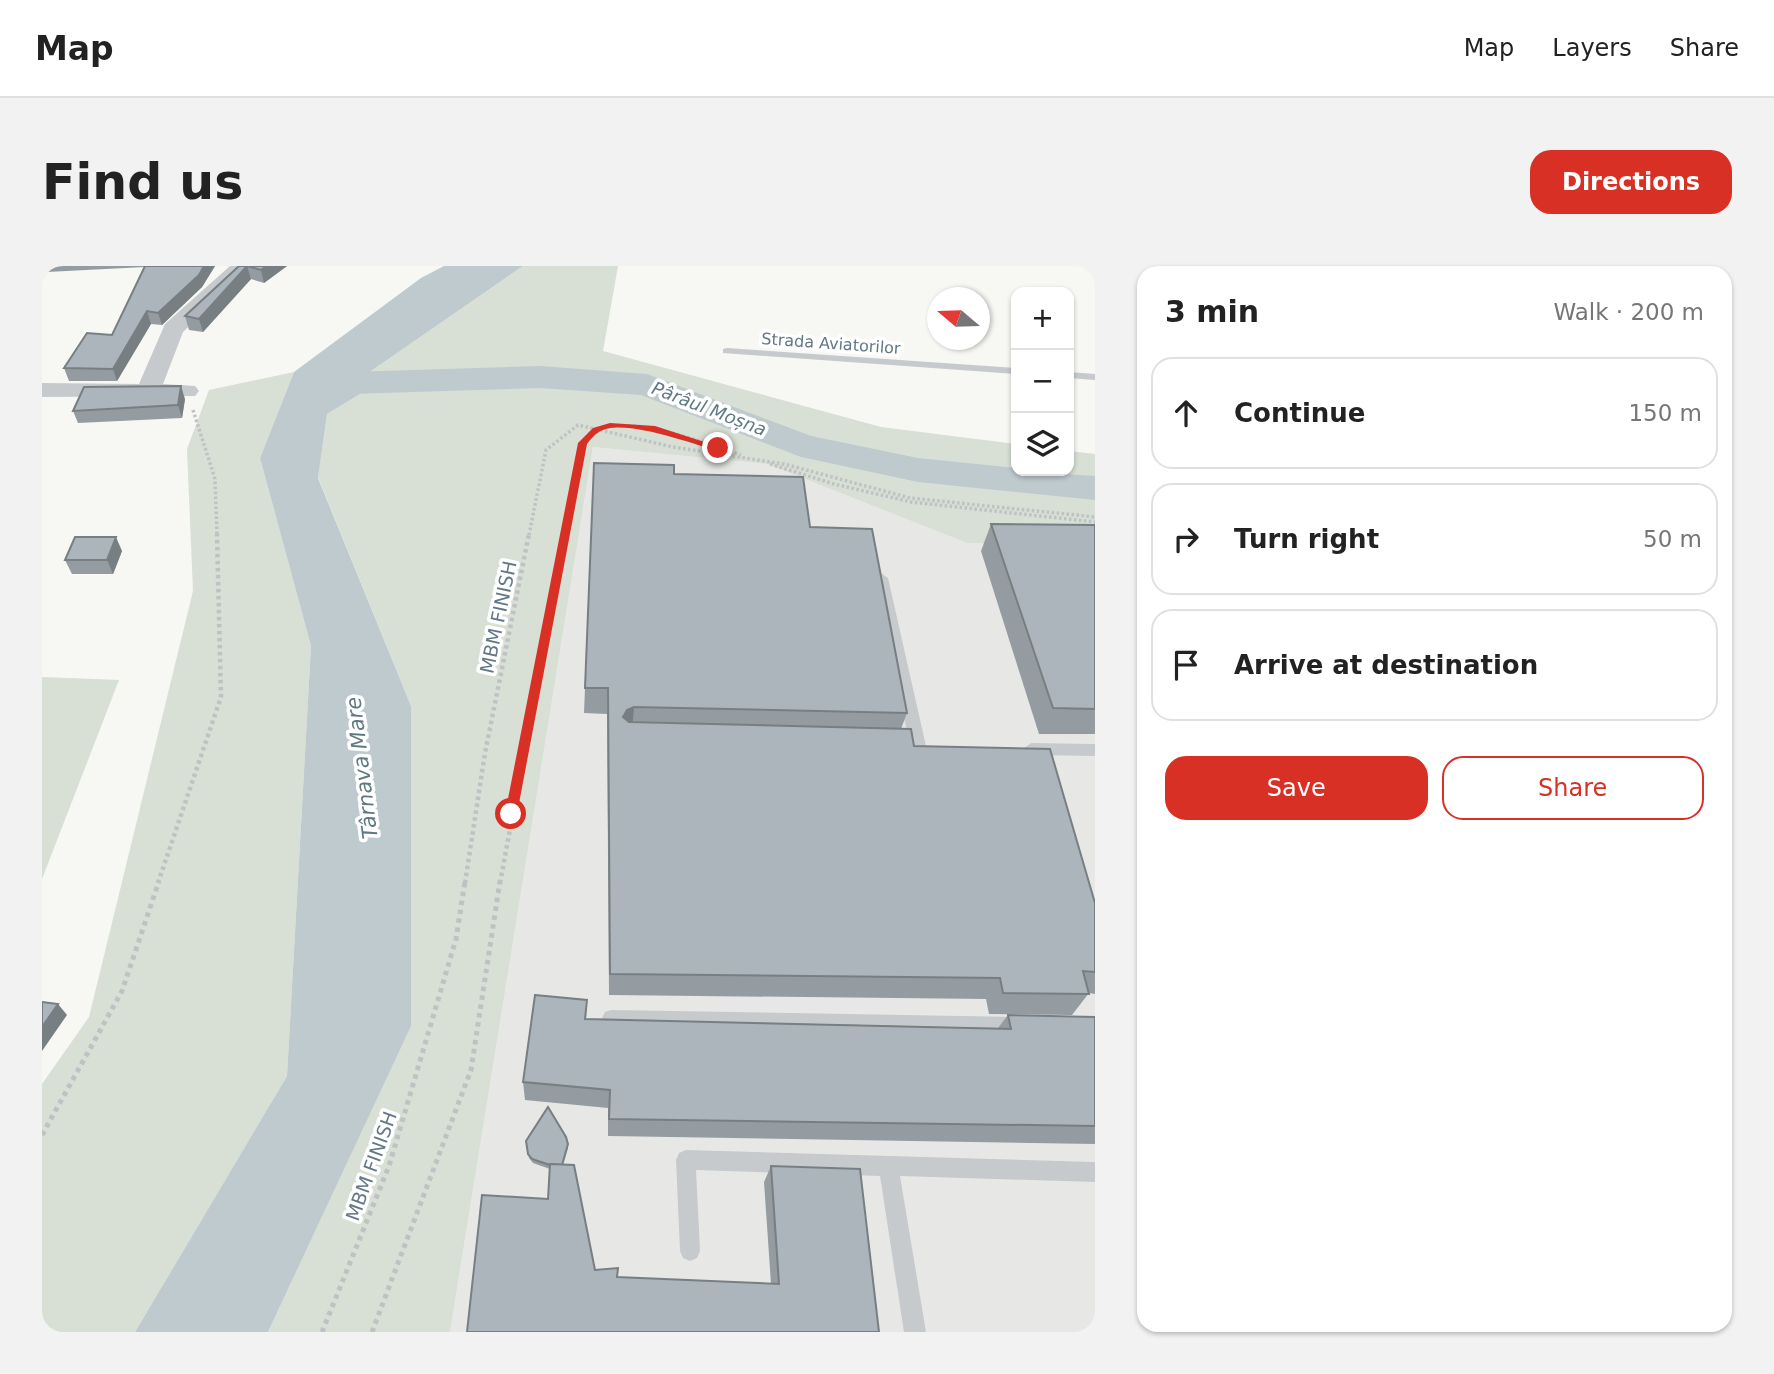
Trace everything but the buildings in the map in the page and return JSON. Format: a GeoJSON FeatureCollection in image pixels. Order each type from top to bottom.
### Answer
{"type":"FeatureCollection","features":[{"type":"Feature","properties":{"kind":"street"},"geometry":{"type":"LineString","coordinates":[[148,391],[173,329],[242,266]]}},
{"type":"Feature","properties":{"kind":"street"},"geometry":{"type":"LineString","coordinates":[[42,390],[187,391]]}},
{"type":"Feature","properties":{"kind":"lane","name":"Strada Aviatorilor"},"geometry":{"type":"LineString","coordinates":[[727,351],[1011,372]]}},
{"type":"Feature","properties":{"kind":"lane"},"geometry":{"type":"LineString","coordinates":[[1074,375],[1095,377]]}},
{"type":"Feature","properties":{"kind":"lane"},"geometry":{"type":"LineString","coordinates":[[879,570],[917,746]]}},
{"type":"Feature","properties":{"kind":"lane"},"geometry":{"type":"LineString","coordinates":[[1009,748],[1050,756],[1095,750]]}},
{"type":"Feature","properties":{"kind":"lane"},"geometry":{"type":"LineString","coordinates":[[611,1018],[1040,1025]]}},
{"type":"Feature","properties":{"kind":"lane"},"geometry":{"type":"LineString","coordinates":[[690,1251],[686,1160],[1095,1171]]}},
{"type":"Feature","properties":{"kind":"lane"},"geometry":{"type":"LineString","coordinates":[[888,1166],[915,1332]]}},
{"type":"Feature","properties":{"kind":"path"},"geometry":{"type":"LineString","coordinates":[[42,1135],[122,991],[221,697],[215,479],[187,391]]}},
{"type":"Feature","properties":{"kind":"path","name":"MBM FINISH"},"geometry":{"type":"LineString","coordinates":[[322,1332],[389,1166],[456,939],[485,753],[545,450],[578,425],[673,447],[784,464],[910,498],[1095,517]]}},
{"type":"Feature","properties":{"kind":"path"},"geometry":{"type":"LineString","coordinates":[[372,1332],[471,1070],[513,801],[583,443],[596,430],[610,426],[655,429],[834,484],[911,502],[1095,523]]}},
{"type":"Feature","properties":{"kind":"shaded area"},"geometry":{"type":"Polygon","coordinates":[[[523,266],[618,266],[603,351],[881,427],[1011,443],[1011,476],[1074,476],[1074,452],[1095,454],[1095,545],[967,543],[767,464],[593,447],[450,1332],[268,1332],[411,1025],[411,706],[318,477],[327,414],[365,391],[371,371],[523,266]]]}},
{"type":"Feature","properties":{"kind":"shaded area"},"geometry":{"type":"Polygon","coordinates":[[[294,372],[260,458],[311,646],[287,1076],[135,1332],[42,1332],[42,1084],[89,1017],[193,591],[187,449],[209,390],[294,372]]]}},
{"type":"Feature","properties":{"kind":"shaded area"},"geometry":{"type":"Polygon","coordinates":[[[593,447],[767,464],[967,543],[1095,545],[1095,1332],[450,1332],[593,447]]]}},
{"type":"Feature","properties":{"kind":"shaded area"},"geometry":{"type":"Polygon","coordinates":[[[42,677],[119,680],[42,879],[42,677]]]}},
{"type":"Feature","properties":{"kind":"water","name":"Târnava Mare"},"geometry":{"type":"Polygon","coordinates":[[[444,266],[523,266],[371,371],[365,391],[327,414],[318,478],[411,706],[411,1026],[268,1332],[135,1332],[287,1076],[311,646],[260,458],[294,372],[421,278],[444,266]]]}},
{"type":"Feature","properties":{"kind":"waterway","name":"Pârâul Moșna"},"geometry":{"type":"LineString","coordinates":[[318,384],[540,377],[647,385],[801,445],[918,470],[1095,488]]}},
{"type":"Feature","properties":{"kind":"route"},"geometry":{"type":"LineString","coordinates":[[511,814],[583,443],[596,430],[610,426],[655,429],[718,448]]}}]}
